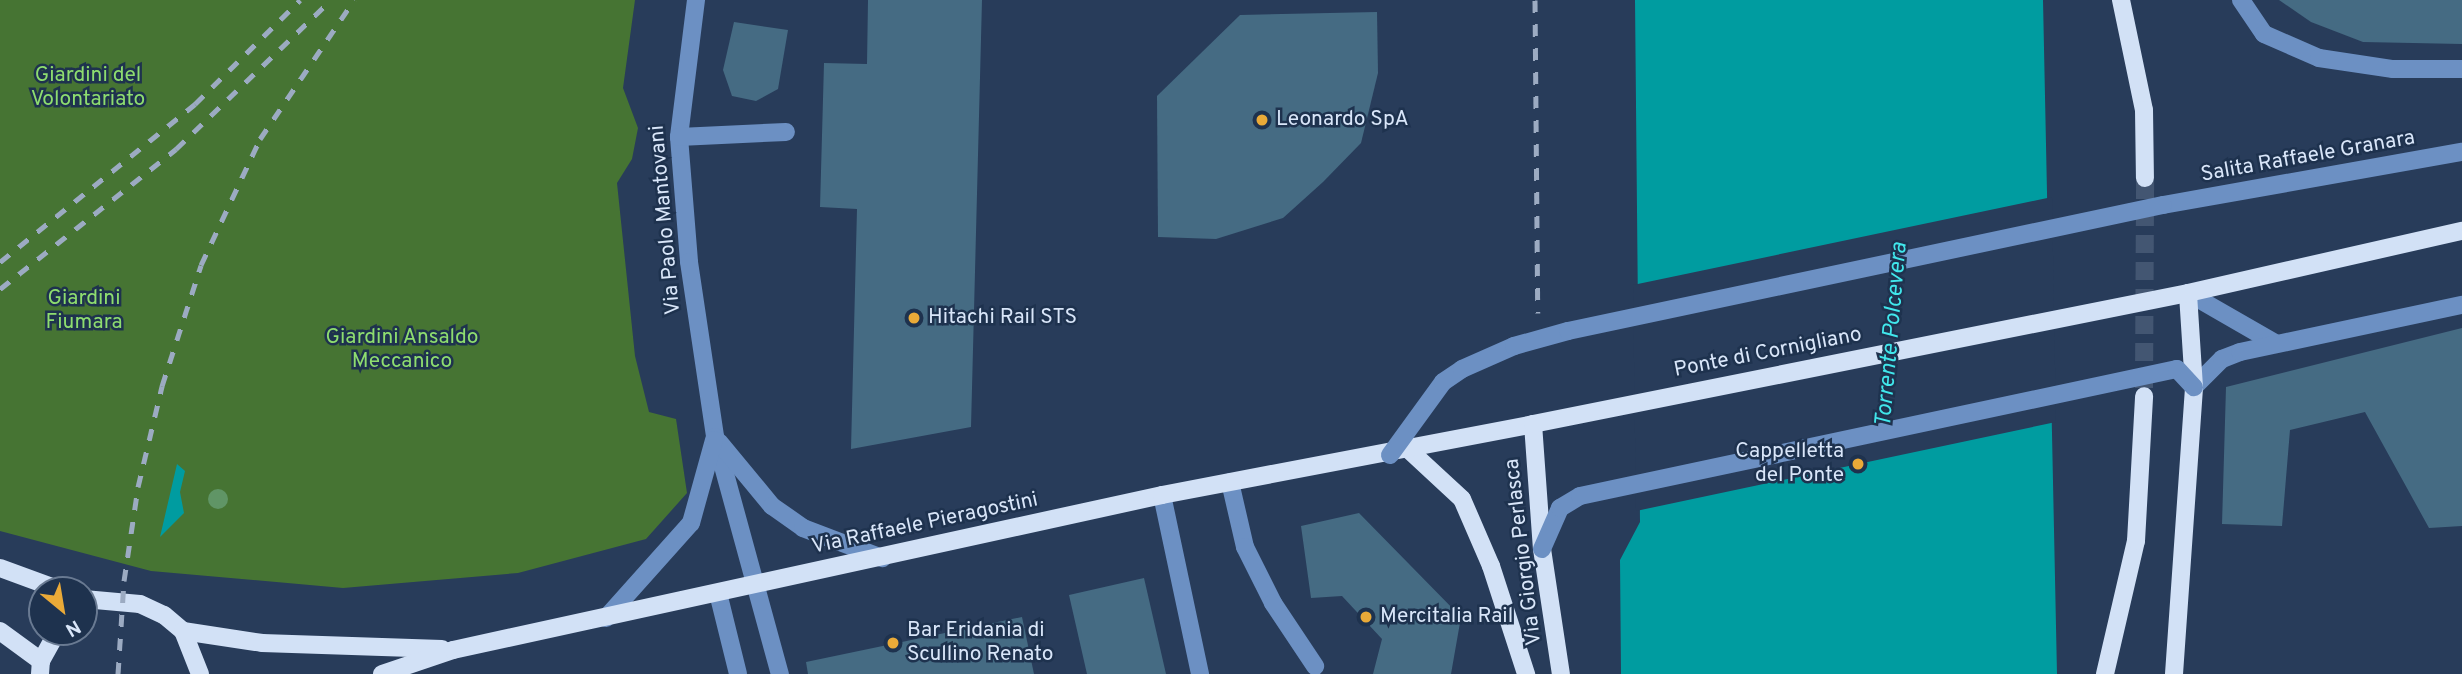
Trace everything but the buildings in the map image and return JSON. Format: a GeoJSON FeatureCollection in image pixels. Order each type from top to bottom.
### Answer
{"type":"FeatureCollection","features":[{"type":"Feature","properties":{"kind":"main road"},"geometry":{"type":"LineString","coordinates":[[2122,0],[2144,110],[2144,178]]}},
{"type":"Feature","properties":{"kind":"main road","name":"Ponte di Cornigliano"},"geometry":{"type":"LineString","coordinates":[[1409,450],[2188,293],[2462,231]]}},
{"type":"Feature","properties":{"kind":"main road"},"geometry":{"type":"LineString","coordinates":[[2174,674],[2194,387],[2188,293]]}},
{"type":"Feature","properties":{"kind":"main road"},"geometry":{"type":"LineString","coordinates":[[2105,674],[2136,541],[2144,396]]}},
{"type":"Feature","properties":{"kind":"main road","name":"Via Giorgio Perlasca"},"geometry":{"type":"LineString","coordinates":[[1532,424],[1542,549],[1561,674]]}},
{"type":"Feature","properties":{"kind":"main road","name":"Via Raffaele Pieragostini"},"geometry":{"type":"LineString","coordinates":[[382,674],[403,671],[453,650],[752,584],[882,558],[1162,495],[1409,450]]}},
{"type":"Feature","properties":{"kind":"main road","name":"Via Giorgio Perlasca"},"geometry":{"type":"LineString","coordinates":[[1409,450],[1462,499],[1491,566],[1526,674]]}},
{"type":"Feature","properties":{"kind":"main road"},"geometry":{"type":"LineString","coordinates":[[0,568],[28,578]]}},
{"type":"Feature","properties":{"kind":"main road"},"geometry":{"type":"LineString","coordinates":[[98,604],[140,604],[164,615],[183,631],[200,674]]}},
{"type":"Feature","properties":{"kind":"main road"},"geometry":{"type":"LineString","coordinates":[[0,631],[41,668],[51,646]]}},
{"type":"Feature","properties":{"kind":"main road","name":"Via Raffaele Pieragostini"},"geometry":{"type":"LineString","coordinates":[[183,631],[262,643],[453,650]]}},
{"type":"Feature","properties":{"kind":"street","name":"Via Paolo Mantovani"},"geometry":{"type":"LineString","coordinates":[[696,0],[678,137],[690,262],[715,437],[752,584],[780,674]]}},
{"type":"Feature","properties":{"kind":"street"},"geometry":{"type":"LineString","coordinates":[[2241,0],[2264,34],[2319,58],[2393,69],[2462,69]]}},
{"type":"Feature","properties":{"kind":"street"},"geometry":{"type":"LineString","coordinates":[[678,137],[786,132]]}},
{"type":"Feature","properties":{"kind":"street","name":"Salita Raffaele Granara"},"geometry":{"type":"LineString","coordinates":[[1390,455],[1443,382],[1462,369],[1514,346],[1581,328],[2163,205],[2462,152]]}},
{"type":"Feature","properties":{"kind":"street"},"geometry":{"type":"LineString","coordinates":[[2188,293],[2275,343]]}},
{"type":"Feature","properties":{"kind":"street"},"geometry":{"type":"LineString","coordinates":[[1542,549],[1560,508],[1580,496],[2177,369],[2194,387],[2222,359],[2275,343],[2462,304]]}},
{"type":"Feature","properties":{"kind":"street","name":"Via Paolo Mantovani"},"geometry":{"type":"LineString","coordinates":[[606,618],[691,523],[715,437]]}},
{"type":"Feature","properties":{"kind":"street"},"geometry":{"type":"LineString","coordinates":[[715,437],[772,506],[803,528],[882,558]]}},
{"type":"Feature","properties":{"kind":"street"},"geometry":{"type":"LineString","coordinates":[[1230,482],[1245,547],[1273,603],[1315,666]]}},
{"type":"Feature","properties":{"kind":"street"},"geometry":{"type":"LineString","coordinates":[[1162,495],[1200,674]]}},
{"type":"Feature","properties":{"kind":"street"},"geometry":{"type":"LineString","coordinates":[[718,593],[738,674]]}},
{"type":"Feature","properties":{"kind":"green space","name":"Giardini Ansaldo Meccanico"},"geometry":{"type":"Polygon","coordinates":[[[0,0],[635,0],[623,88],[638,128],[632,159],[617,183],[635,356],[649,412],[676,419],[687,493],[646,539],[518,573],[343,588],[151,571],[0,531],[0,0]]]}},
{"type":"Feature","properties":{"kind":"water","name":"Torrente Polcevera"},"geometry":{"type":"Polygon","coordinates":[[[1635,0],[2043,0],[2057,674],[1621,674],[1620,560],[1640,522],[1635,0]]]}},
{"type":"Feature","properties":{"kind":"water"},"geometry":{"type":"Polygon","coordinates":[[[177,464],[185,471],[180,492],[184,513],[160,537],[177,464]]]}},
{"type":"Feature","properties":{"kind":"pier"},"geometry":{"type":"Polygon","coordinates":[[[2052,197],[2056,422],[1636,511],[1633,285],[2052,197]]]}},
{"type":"Feature","properties":{"kind":"tunnel"},"geometry":{"type":"LineString","coordinates":[[2144,388],[2145,178]]}},
{"type":"Feature","properties":{"kind":"railway"},"geometry":{"type":"LineString","coordinates":[[0,262],[195,104],[300,0]]}},
{"type":"Feature","properties":{"kind":"railway"},"geometry":{"type":"LineString","coordinates":[[0,289],[176,149],[331,0]]}},
{"type":"Feature","properties":{"kind":"railway"},"geometry":{"type":"LineString","coordinates":[[118,674],[124,581],[138,487],[162,386],[201,265],[260,139],[354,0]]}},
{"type":"Feature","properties":{"kind":"railway"},"geometry":{"type":"LineString","coordinates":[[1535,0],[1538,313]]}},
{"type":"Feature","properties":{"kind":"place","name":"Leonardo SpA"},"geometry":{"type":"Point","coordinates":[1262,120]}},
{"type":"Feature","properties":{"kind":"place","name":"Hitachi Rail STS"},"geometry":{"type":"Point","coordinates":[914,318]}},
{"type":"Feature","properties":{"kind":"place","name":"Cappelletta del Ponte"},"geometry":{"type":"Point","coordinates":[1858,464]}},
{"type":"Feature","properties":{"kind":"place","name":"Mercitalia Rail"},"geometry":{"type":"Point","coordinates":[1366,617]}},
{"type":"Feature","properties":{"kind":"place","name":"Bar Eridania di Scullino Renato"},"geometry":{"type":"Point","coordinates":[893,643]}},
{"type":"Feature","properties":{"kind":"park label","name":"Giardini del Volontariato"},"geometry":{"type":"Point","coordinates":[88,88]}},
{"type":"Feature","properties":{"kind":"park label","name":"Giardini Fiumara"},"geometry":{"type":"Point","coordinates":[84,311]}}]}
